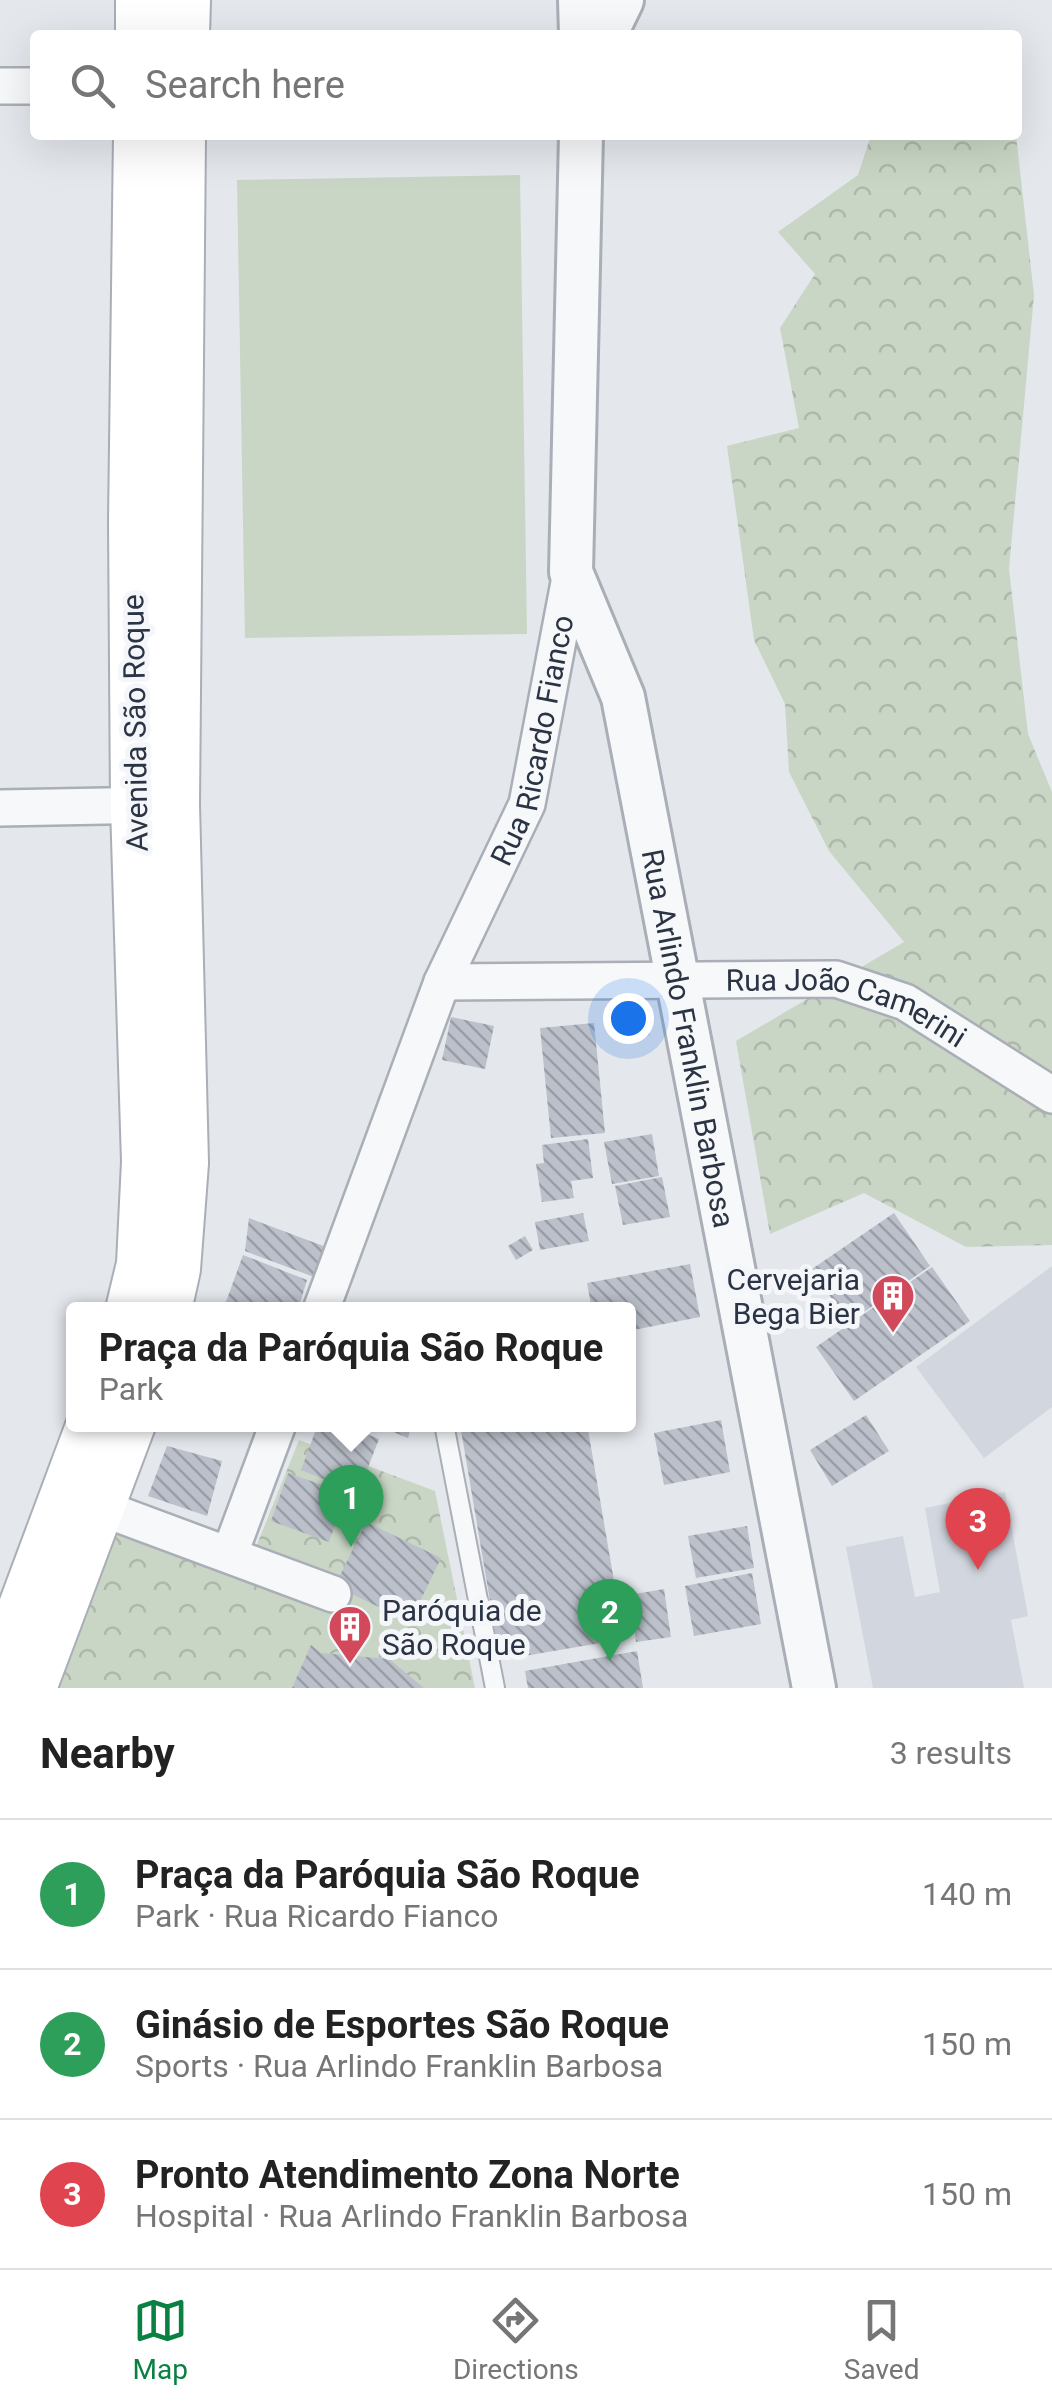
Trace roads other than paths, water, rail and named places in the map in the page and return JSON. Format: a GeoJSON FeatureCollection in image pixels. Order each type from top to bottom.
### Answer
{"type":"FeatureCollection","features":[{"type":"Feature","properties":{"kind":"main road"},"geometry":{"type":"LineString","coordinates":[[140,0],[140,30]]}},
{"type":"Feature","properties":{"kind":"main road"},"geometry":{"type":"LineString","coordinates":[[185,30],[186,0]]}},
{"type":"Feature","properties":{"kind":"main road","name":"Avenida São Roque"},"geometry":{"type":"LineString","coordinates":[[138,140],[155,522],[155,805],[165,1162],[176,1269],[169,1302]]}},
{"type":"Feature","properties":{"kind":"main road","name":"Avenida São Roque"},"geometry":{"type":"LineString","coordinates":[[155,522],[181,140]]}},
{"type":"Feature","properties":{"kind":"main road","name":"Avenida São Roque"},"geometry":{"type":"LineString","coordinates":[[132,1302],[165,1162]]}},
{"type":"Feature","properties":{"kind":"main road"},"geometry":{"type":"LineString","coordinates":[[32,1688],[83,1501],[90,1432]]}},
{"type":"Feature","properties":{"kind":"main road"},"geometry":{"type":"LineString","coordinates":[[0,1668],[83,1501],[126,1432]]}},
{"type":"Feature","properties":{"kind":"street"},"geometry":{"type":"LineString","coordinates":[[580,0],[581,30]]}},
{"type":"Feature","properties":{"kind":"street"},"geometry":{"type":"LineString","coordinates":[[607,30],[622,0]]}},
{"type":"Feature","properties":{"kind":"street"},"geometry":{"type":"LineString","coordinates":[[0,86],[30,86]]}},
{"type":"Feature","properties":{"kind":"street","name":"Rua Ricardo Fianco"},"geometry":{"type":"LineString","coordinates":[[323,1302],[442,982],[526,804],[571,572],[581,140]]}},
{"type":"Feature","properties":{"kind":"street","name":"Rua Arlindo Franklin Barbosa"},"geometry":{"type":"LineString","coordinates":[[571,572],[623,697],[814,1688]]}},
{"type":"Feature","properties":{"kind":"street"},"geometry":{"type":"LineString","coordinates":[[0,808],[155,805]]}},
{"type":"Feature","properties":{"kind":"street","name":"Rua João Camerini"},"geometry":{"type":"LineString","coordinates":[[442,982],[836,979],[905,1002],[1052,1095]]}},
{"type":"Feature","properties":{"kind":"street"},"geometry":{"type":"LineString","coordinates":[[230,1553],[275,1432]]}},
{"type":"Feature","properties":{"kind":"street"},"geometry":{"type":"LineString","coordinates":[[83,1501],[333,1594]]}},
{"type":"Feature","properties":{"kind":"lane"},"geometry":{"type":"LineString","coordinates":[[446,1432],[495,1688]]}},
{"type":"Feature","properties":{"kind":"place","name":"Cervejaria Bega Bier"},"geometry":{"type":"Point","coordinates":[893,1334]}},
{"type":"Feature","properties":{"kind":"place","name":"Praça da Paróquia São Roque"},"geometry":{"type":"Point","coordinates":[351,1547]}},
{"type":"Feature","properties":{"kind":"place","name":"Pronto Atendimento Zona Norte"},"geometry":{"type":"Point","coordinates":[978,1570]}},
{"type":"Feature","properties":{"kind":"place","name":"Ginásio de Esportes São Roque"},"geometry":{"type":"Point","coordinates":[610,1661]}},
{"type":"Feature","properties":{"kind":"place","name":"Paróquia de São Roque"},"geometry":{"type":"Point","coordinates":[350,1665]}}]}
